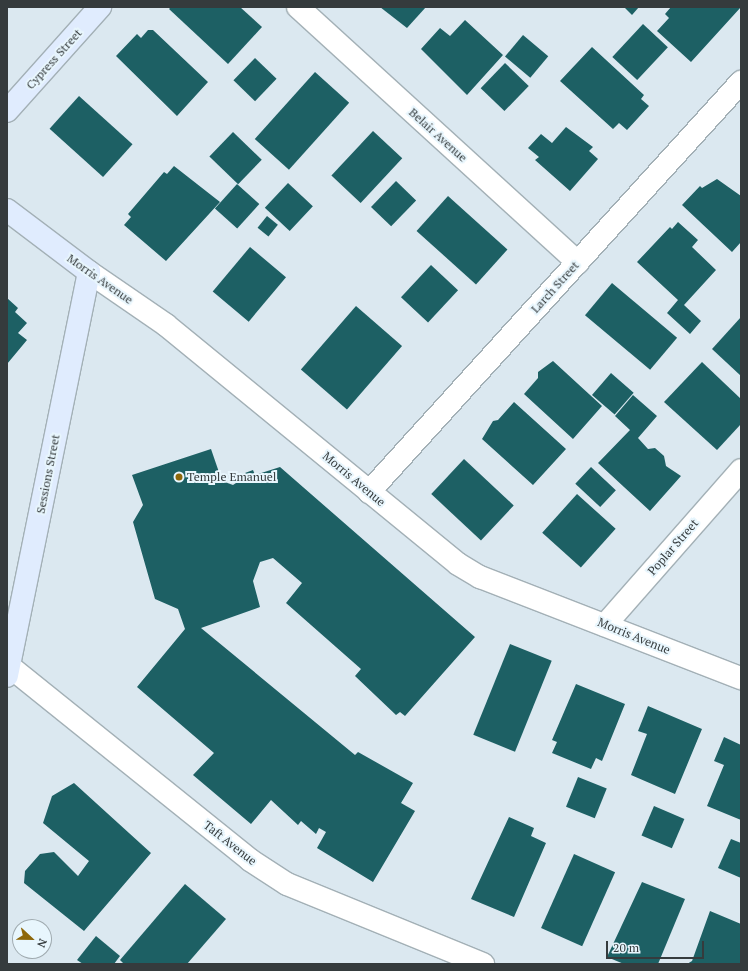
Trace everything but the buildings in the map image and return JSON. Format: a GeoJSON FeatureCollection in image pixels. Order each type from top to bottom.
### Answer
{"type":"FeatureCollection","features":[{"type":"Feature","properties":{"kind":"street","name":"Cypress Street"},"geometry":{"type":"LineString","coordinates":[[7,111],[100,7]]}},
{"type":"Feature","properties":{"kind":"street","name":"Belair Avenue"},"geometry":{"type":"LineString","coordinates":[[298,7],[578,262]]}},
{"type":"Feature","properties":{"kind":"street","name":"Larch Street"},"geometry":{"type":"LineString","coordinates":[[370,492],[741,82]]}},
{"type":"Feature","properties":{"kind":"street","name":"Morris Avenue"},"geometry":{"type":"LineString","coordinates":[[7,210],[89,272],[166,325],[458,564],[480,577],[741,678]]}},
{"type":"Feature","properties":{"kind":"street","name":"Sessions Street"},"geometry":{"type":"LineString","coordinates":[[8,671],[89,272]]}},
{"type":"Feature","properties":{"kind":"street","name":"Poplar Street"},"geometry":{"type":"LineString","coordinates":[[605,625],[741,470]]}},
{"type":"Feature","properties":{"kind":"street","name":"Taft Avenue"},"geometry":{"type":"LineString","coordinates":[[8,671],[250,860],[287,884],[483,964]]}},
{"type":"Feature","properties":{"kind":"place","name":"Temple Emanuel"},"geometry":{"type":"Point","coordinates":[179,477]}}]}
